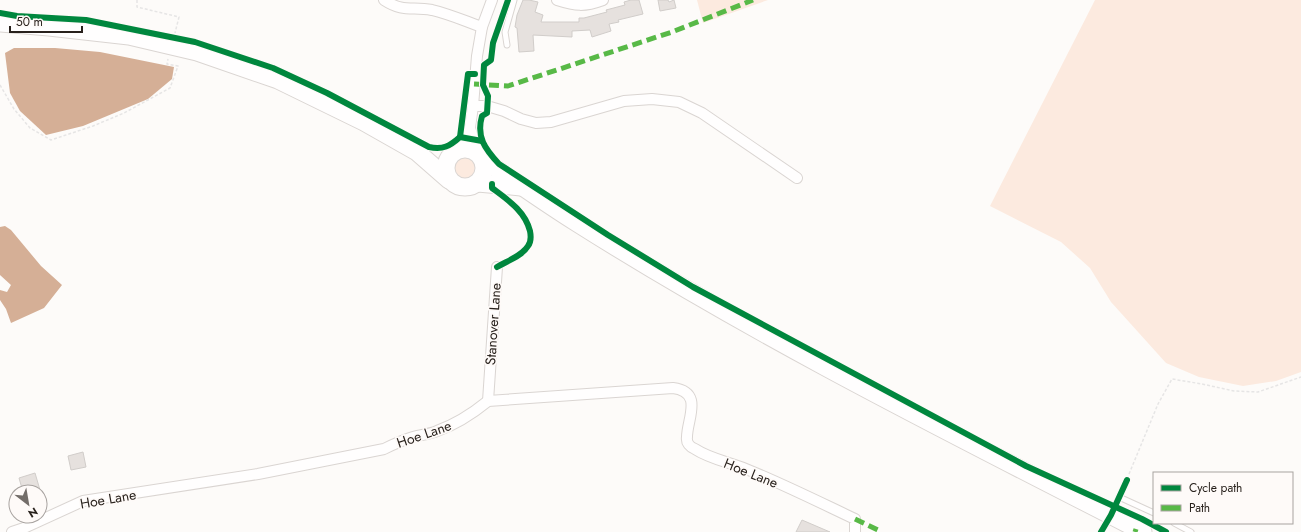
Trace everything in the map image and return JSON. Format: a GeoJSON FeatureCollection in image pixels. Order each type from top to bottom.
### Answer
{"type":"FeatureCollection","features":[{"type":"Feature","properties":{"kind":"main road"},"geometry":{"type":"LineString","coordinates":[[0,23],[173,39],[197,52],[278,80],[364,122],[417,152],[454,184],[460,187],[466,188],[472,186],[478,183],[482,178],[484,166],[481,157]]}},
{"type":"Feature","properties":{"kind":"main road"},"geometry":{"type":"LineString","coordinates":[[417,152],[454,153],[469,149],[576,223],[734,317],[924,419],[1143,532]]}},
{"type":"Feature","properties":{"kind":"main road"},"geometry":{"type":"LineString","coordinates":[[450,180],[446,168],[447,162],[454,153]]}},
{"type":"Feature","properties":{"kind":"main road"},"geometry":{"type":"LineString","coordinates":[[478,183],[523,187]]}},
{"type":"Feature","properties":{"kind":"street"},"geometry":{"type":"LineString","coordinates":[[384,0],[399,8],[416,5],[429,10],[444,13],[482,27]]}},
{"type":"Feature","properties":{"kind":"street"},"geometry":{"type":"LineString","coordinates":[[454,153],[470,128],[476,56],[482,27],[492,0]]}},
{"type":"Feature","properties":{"kind":"street"},"geometry":{"type":"LineString","coordinates":[[557,0],[571,5],[581,6],[603,0]]}},
{"type":"Feature","properties":{"kind":"street"},"geometry":{"type":"LineString","coordinates":[[473,106],[487,106],[504,110],[521,119],[536,123],[551,122],[624,101],[652,99],[679,102],[702,113],[797,178]]}},
{"type":"Feature","properties":{"kind":"street"},"geometry":{"type":"LineString","coordinates":[[470,128],[481,157]]}},
{"type":"Feature","properties":{"kind":"street","name":"Stanover Lane"},"geometry":{"type":"LineString","coordinates":[[488,401],[497,267]]}},
{"type":"Feature","properties":{"kind":"street","name":"Hoe Lane"},"geometry":{"type":"LineString","coordinates":[[12,532],[83,501],[258,474],[384,449],[400,441],[436,432],[452,425],[468,416],[488,401],[665,388],[681,389],[687,393],[691,399],[692,408],[686,439],[690,447],[701,454],[746,469],[855,519],[856,532]]}},
{"type":"Feature","properties":{"kind":"lane"},"geometry":{"type":"LineString","coordinates":[[507,45],[504,32],[514,0]]}},
{"type":"Feature","properties":{"kind":"lane"},"geometry":{"type":"LineString","coordinates":[[1102,532],[1127,480]]}},
{"type":"Feature","properties":{"kind":"lane"},"geometry":{"type":"LineString","coordinates":[[1119,497],[1153,513]]}},
{"type":"Feature","properties":{"kind":"lane"},"geometry":{"type":"LineString","coordinates":[[1176,524],[1191,532]]}},
{"type":"Feature","properties":{"kind":"path"},"geometry":{"type":"LineString","coordinates":[[0,85],[14,109],[30,128],[51,140],[93,126],[124,113],[170,88],[178,66],[167,64],[179,17],[137,7],[137,0]]}},
{"type":"Feature","properties":{"kind":"path"},"geometry":{"type":"LineString","coordinates":[[1127,480],[1158,404],[1172,379],[1234,391],[1258,392],[1301,377]]}},
{"type":"Feature","properties":{"kind":"shaded area"},"geometry":{"type":"Polygon","coordinates":[[[697,0],[768,0],[703,23],[697,0]]]}},
{"type":"Feature","properties":{"kind":"shaded area"},"geometry":{"type":"Polygon","coordinates":[[[1095,0],[1301,0],[1301,372],[1276,381],[1243,386],[1199,377],[1166,363],[1111,302],[1090,268],[1061,242],[990,206],[1095,0]]]}},
{"type":"Feature","properties":{"kind":"shaded area"},"geometry":{"type":"Polygon","coordinates":[[[14,48],[55,48],[100,52],[174,67],[172,79],[148,99],[83,126],[46,135],[20,111],[10,93],[5,53],[14,48]]]}},
{"type":"Feature","properties":{"kind":"shaded area"},"geometry":{"type":"Polygon","coordinates":[[[465,156],[470,157],[476,163],[476,173],[470,179],[465,180],[460,179],[454,173],[453,168],[454,163],[460,157],[465,156]]]}},
{"type":"Feature","properties":{"kind":"shaded area"},"geometry":{"type":"Polygon","coordinates":[[[5,226],[11,230],[41,266],[62,285],[44,308],[11,323],[6,309],[0,300],[0,290],[7,292],[11,285],[0,275],[0,227],[5,226]]]}},
{"type":"Feature","properties":{"kind":"building"},"geometry":{"type":"Polygon","coordinates":[[[523,0],[538,2],[535,12],[543,15],[541,22],[579,22],[579,18],[607,12],[606,10],[625,5],[624,2],[631,0],[639,0],[643,14],[618,20],[619,22],[609,24],[611,31],[592,37],[590,30],[572,31],[572,37],[533,35],[534,51],[519,52],[517,28],[515,27],[517,15],[523,0]]]}},
{"type":"Feature","properties":{"kind":"building"},"geometry":{"type":"Polygon","coordinates":[[[658,0],[668,0],[669,2],[674,0],[676,8],[660,11],[658,0]]]}},
{"type":"Feature","properties":{"kind":"building"},"geometry":{"type":"Polygon","coordinates":[[[83,452],[86,467],[71,470],[68,456],[83,452]]]}},
{"type":"Feature","properties":{"kind":"building"},"geometry":{"type":"Polygon","coordinates":[[[35,473],[38,484],[21,484],[19,478],[35,473]]]}},
{"type":"Feature","properties":{"kind":"building"},"geometry":{"type":"Polygon","coordinates":[[[802,520],[830,532],[796,532],[802,520]]]}},
{"type":"Feature","properties":{"kind":"marked path"},"geometry":{"type":"LineString","coordinates":[[474,84],[508,86],[672,32],[753,0]]}},
{"type":"Feature","properties":{"kind":"marked path"},"geometry":{"type":"LineString","coordinates":[[855,519],[882,532]]}},
{"type":"Feature","properties":{"kind":"cycle path"},"geometry":{"type":"LineString","coordinates":[[508,0],[493,43],[491,60],[484,65],[483,85],[488,96],[487,113],[482,116],[480,123],[483,142],[499,164],[608,235],[693,287],[1026,466],[1142,519],[1166,532]]}},
{"type":"Feature","properties":{"kind":"cycle path"},"geometry":{"type":"LineString","coordinates":[[0,13],[17,16],[86,20],[195,42],[273,68],[327,93],[429,147],[442,148],[453,143],[460,137],[482,141]]}},
{"type":"Feature","properties":{"kind":"cycle path"},"geometry":{"type":"LineString","coordinates":[[460,137],[468,74],[475,74]]}},
{"type":"Feature","properties":{"kind":"cycle path"},"geometry":{"type":"LineString","coordinates":[[492,184],[492,188],[515,206],[520,212],[528,224],[531,235],[530,243],[525,250],[497,267]]}},
{"type":"Feature","properties":{"kind":"cycle path"},"geometry":{"type":"LineString","coordinates":[[1101,532],[1111,515],[1127,480]]}}]}
